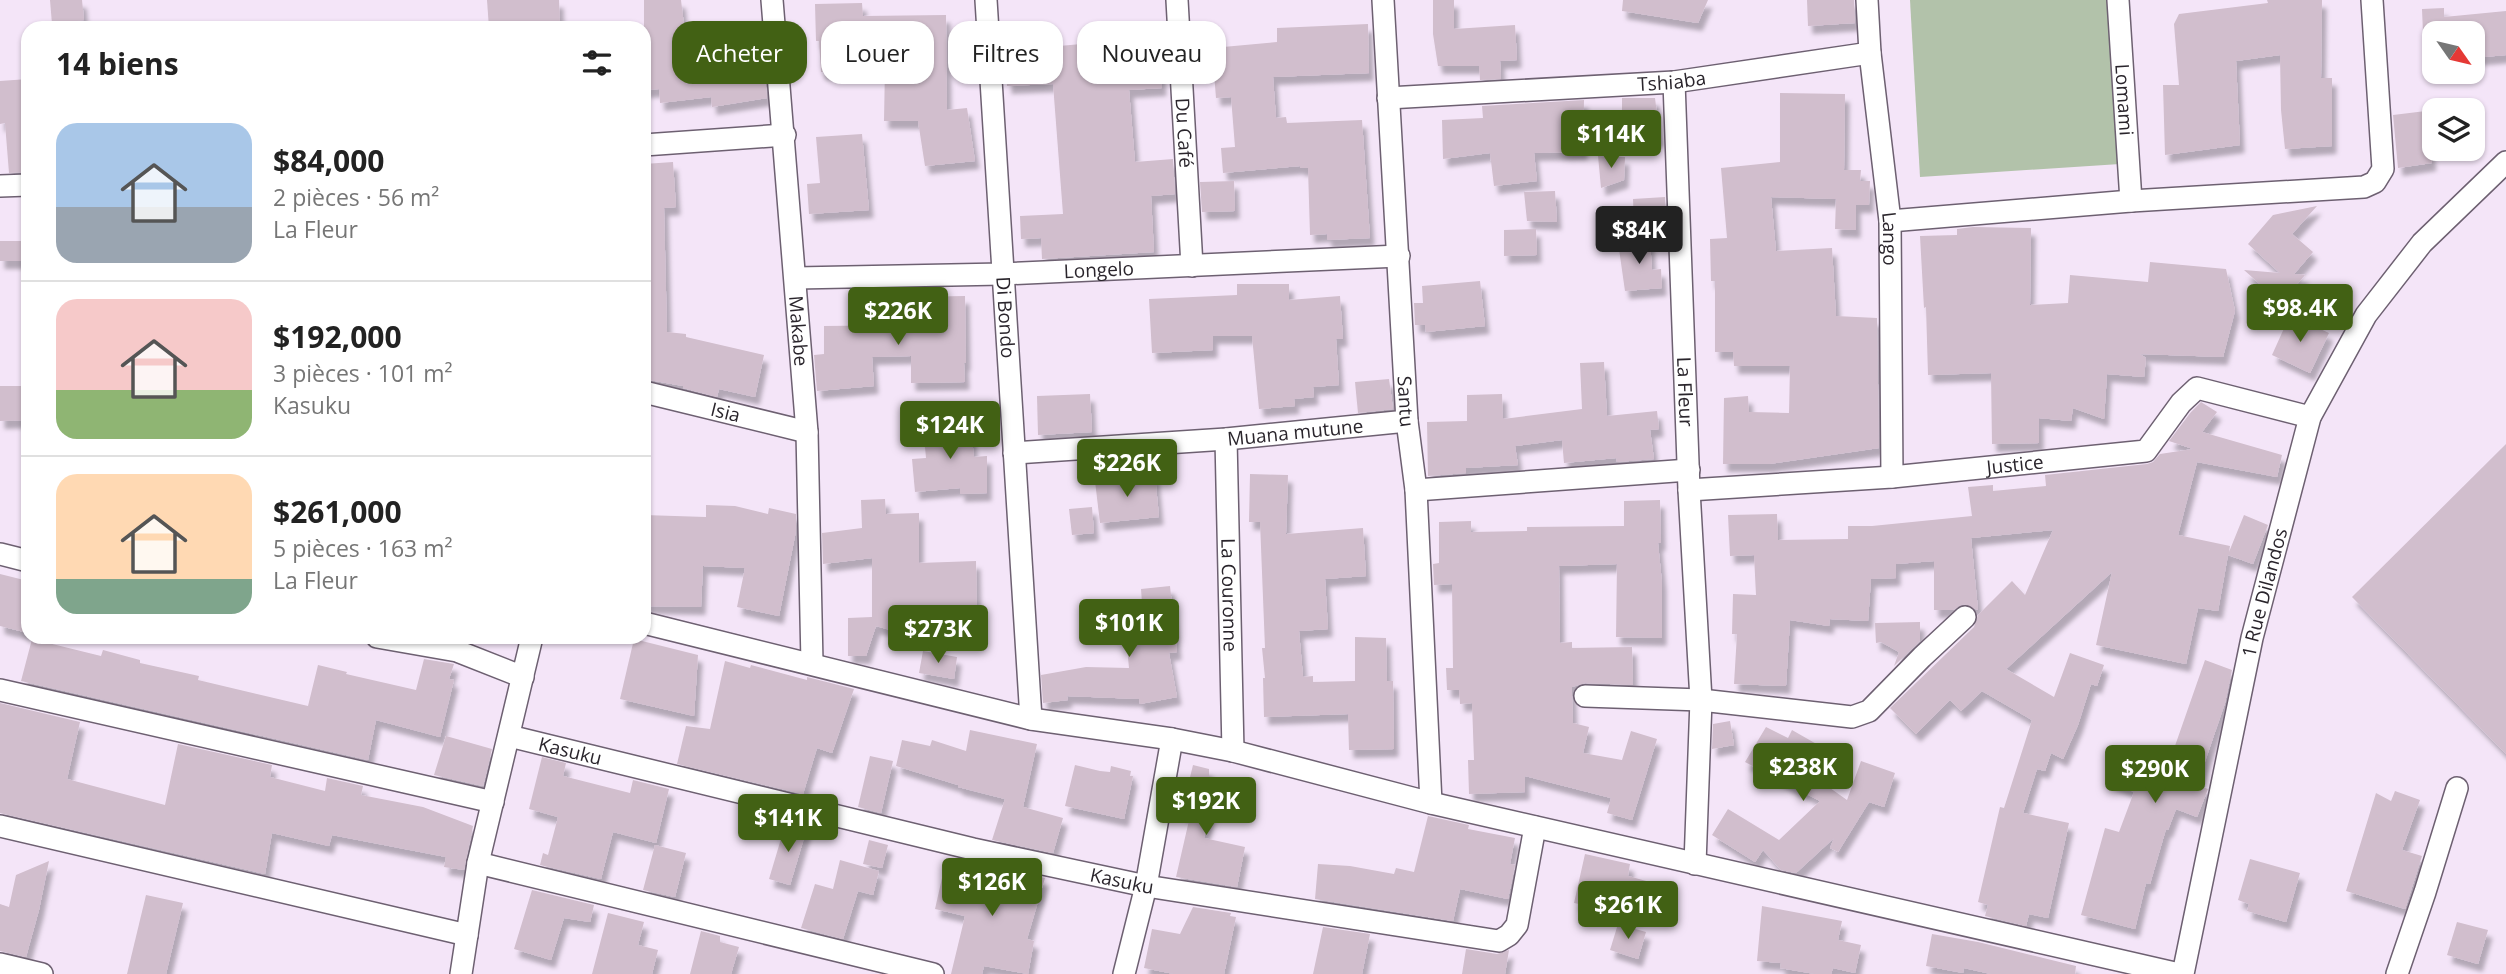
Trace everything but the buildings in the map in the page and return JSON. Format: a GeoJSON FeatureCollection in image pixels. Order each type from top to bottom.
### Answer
{"type":"FeatureCollection","features":[{"type":"Feature","properties":{"kind":"street","name":"Makabe"},"geometry":{"type":"LineString","coordinates":[[772,0],[807,432],[811,663]]}},
{"type":"Feature","properties":{"kind":"street","name":"Di Bondo"},"geometry":{"type":"LineString","coordinates":[[986,0],[1031,719]]}},
{"type":"Feature","properties":{"kind":"street","name":"Du Café"},"geometry":{"type":"LineString","coordinates":[[1177,0],[1192,266]]}},
{"type":"Feature","properties":{"kind":"street","name":"Santu"},"geometry":{"type":"LineString","coordinates":[[1383,0],[1407,421],[1416,489],[1431,803]]}},
{"type":"Feature","properties":{"kind":"street","name":"Lango"},"geometry":{"type":"LineString","coordinates":[[1867,0],[1870,53],[1890,221],[1892,477]]}},
{"type":"Feature","properties":{"kind":"street","name":"Lomami"},"geometry":{"type":"LineString","coordinates":[[2118,0],[2131,201]]}},
{"type":"Feature","properties":{"kind":"street"},"geometry":{"type":"LineString","coordinates":[[1890,221],[2131,201],[2364,187],[2375,183],[2383,169],[2372,0]]}},
{"type":"Feature","properties":{"kind":"street","name":"Tshiaba"},"geometry":{"type":"LineString","coordinates":[[1388,98],[1674,82],[1870,53]]}},
{"type":"Feature","properties":{"kind":"street","name":"La Fleur"},"geometry":{"type":"LineString","coordinates":[[1674,82],[1689,480],[1701,700],[1695,864]]}},
{"type":"Feature","properties":{"kind":"street"},"geometry":{"type":"LineString","coordinates":[[651,145],[785,135]]}},
{"type":"Feature","properties":{"kind":"street","name":"1 Rue Dilandos"},"geometry":{"type":"LineString","coordinates":[[2181,974],[2252,638],[2310,417],[2366,316],[2422,243],[2506,162]]}},
{"type":"Feature","properties":{"kind":"street"},"geometry":{"type":"LineString","coordinates":[[0,186],[21,185]]}},
{"type":"Feature","properties":{"kind":"street","name":"Longelo"},"geometry":{"type":"LineString","coordinates":[[796,278],[1002,274],[1399,256]]}},
{"type":"Feature","properties":{"kind":"street","name":"Justice"},"geometry":{"type":"LineString","coordinates":[[1416,489],[1689,480],[1892,477],[2146,451],[2181,403],[2197,388],[2310,417]]}},
{"type":"Feature","properties":{"kind":"street","name":"Isia"},"geometry":{"type":"LineString","coordinates":[[651,394],[807,432]]}},
{"type":"Feature","properties":{"kind":"street","name":"Muana mutune"},"geometry":{"type":"LineString","coordinates":[[1014,453],[1226,439],[1407,421]]}},
{"type":"Feature","properties":{"kind":"street","name":"La Couronne"},"geometry":{"type":"LineString","coordinates":[[1226,439],[1233,751]]}},
{"type":"Feature","properties":{"kind":"street"},"geometry":{"type":"LineString","coordinates":[[0,554],[21,559]]}},
{"type":"Feature","properties":{"kind":"street"},"geometry":{"type":"LineString","coordinates":[[1586,696],[1701,700],[1860,716],[1869,711],[1965,617]]}},
{"type":"Feature","properties":{"kind":"street"},"geometry":{"type":"LineString","coordinates":[[651,625],[1031,719],[1172,738],[1233,751],[1431,803],[2181,974]]}},
{"type":"Feature","properties":{"kind":"street"},"geometry":{"type":"LineString","coordinates":[[417,644],[457,651],[523,677]]}},
{"type":"Feature","properties":{"kind":"street"},"geometry":{"type":"LineString","coordinates":[[461,974],[478,863],[530,644]]}},
{"type":"Feature","properties":{"kind":"street"},"geometry":{"type":"LineString","coordinates":[[0,690],[493,802]]}},
{"type":"Feature","properties":{"kind":"street","name":"Kasuku"},"geometry":{"type":"LineString","coordinates":[[509,736],[972,849],[1146,886],[1499,941],[1509,935],[1517,925],[1535,827]]}},
{"type":"Feature","properties":{"kind":"street"},"geometry":{"type":"LineString","coordinates":[[1124,974],[1146,886],[1172,738]]}},
{"type":"Feature","properties":{"kind":"street"},"geometry":{"type":"LineString","coordinates":[[2397,974],[2426,892],[2457,788]]}},
{"type":"Feature","properties":{"kind":"street"},"geometry":{"type":"LineString","coordinates":[[0,826],[467,935]]}},
{"type":"Feature","properties":{"kind":"street"},"geometry":{"type":"LineString","coordinates":[[478,863],[933,974]]}},
{"type":"Feature","properties":{"kind":"street"},"geometry":{"type":"LineString","coordinates":[[0,964],[42,974]]}},
{"type":"Feature","properties":{"kind":"green space"},"geometry":{"type":"Polygon","coordinates":[[[1910,0],[2109,0],[2120,164],[1920,177],[1910,0]]]}}]}
